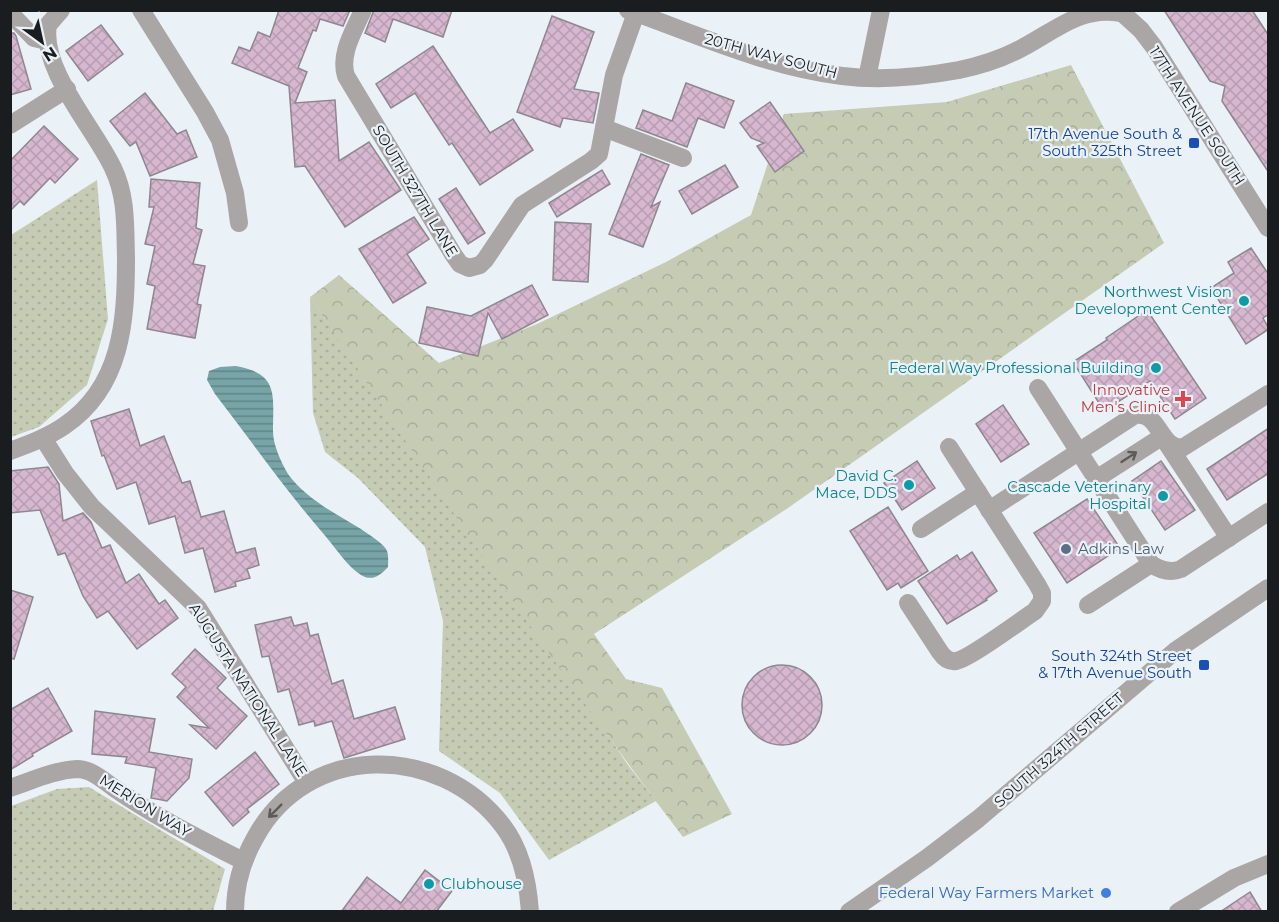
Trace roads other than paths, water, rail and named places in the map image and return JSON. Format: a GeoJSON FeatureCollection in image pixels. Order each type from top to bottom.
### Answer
{"type":"FeatureCollection","features":[{"type":"Feature","properties":{"kind":"street"},"geometry":{"type":"LineString","coordinates":[[10,451],[43,438],[65,426],[82,412],[101,391],[107,381],[115,356],[126,301],[125,219],[120,184],[105,152],[51,60],[47,41],[48,25],[61,10]]}},
{"type":"Feature","properties":{"kind":"street"},"geometry":{"type":"LineString","coordinates":[[141,10],[220,140],[235,193],[239,223]]}},
{"type":"Feature","properties":{"kind":"street","name":"SOUTH 327TH LANE"},"geometry":{"type":"LineString","coordinates":[[363,10],[344,57],[343,66],[346,76],[457,261],[465,267],[475,267],[485,260],[522,205],[595,158],[600,151],[614,75],[634,11]]}},
{"type":"Feature","properties":{"kind":"street"},"geometry":{"type":"LineString","coordinates":[[867,78],[881,10]]}},
{"type":"Feature","properties":{"kind":"street","name":"20TH WAY SOUTH"},"geometry":{"type":"LineString","coordinates":[[634,11],[725,46],[804,69],[867,78],[937,73],[979,65],[1014,52],[1064,23],[1085,14],[1098,11],[1119,12]]}},
{"type":"Feature","properties":{"kind":"street","name":"17TH AVENUE SOUTH"},"geometry":{"type":"LineString","coordinates":[[1119,12],[1134,24],[1154,47],[1262,203],[1269,228]]}},
{"type":"Feature","properties":{"kind":"street"},"geometry":{"type":"LineString","coordinates":[[10,13],[34,38],[47,41]]}},
{"type":"Feature","properties":{"kind":"street"},"geometry":{"type":"LineString","coordinates":[[10,125],[67,89]]}},
{"type":"Feature","properties":{"kind":"street"},"geometry":{"type":"LineString","coordinates":[[604,128],[683,158]]}},
{"type":"Feature","properties":{"kind":"street"},"geometry":{"type":"LineString","coordinates":[[1038,388],[1151,564],[1157,568],[1170,571],[1179,570],[1269,512]]}},
{"type":"Feature","properties":{"kind":"street"},"geometry":{"type":"LineString","coordinates":[[1164,438],[1177,448],[1185,447],[1269,394]]}},
{"type":"Feature","properties":{"kind":"street"},"geometry":{"type":"LineString","coordinates":[[989,510],[1139,414],[1150,417],[1229,538]]}},
{"type":"Feature","properties":{"kind":"street","name":"AUGUSTA NATIONAL LANE"},"geometry":{"type":"LineString","coordinates":[[43,438],[65,473],[92,507],[198,608],[307,783]]}},
{"type":"Feature","properties":{"kind":"street"},"geometry":{"type":"LineString","coordinates":[[1096,478],[1164,438]]}},
{"type":"Feature","properties":{"kind":"street"},"geometry":{"type":"LineString","coordinates":[[908,603],[942,656],[954,661],[967,656],[1039,607],[1042,601],[1040,590],[949,447]]}},
{"type":"Feature","properties":{"kind":"street"},"geometry":{"type":"LineString","coordinates":[[921,529],[978,492]]}},
{"type":"Feature","properties":{"kind":"street"},"geometry":{"type":"LineString","coordinates":[[1089,605],[1151,564]]}},
{"type":"Feature","properties":{"kind":"street","name":"SOUTH 324TH STREET"},"geometry":{"type":"LineString","coordinates":[[849,912],[868,906],[978,819],[1175,651],[1269,588]]}},
{"type":"Feature","properties":{"kind":"street"},"geometry":{"type":"LineString","coordinates":[[234,911],[243,861],[260,828],[272,813],[307,783],[355,766],[384,764],[416,767],[457,784],[484,803],[505,828],[519,853],[528,886],[530,912]]}},
{"type":"Feature","properties":{"kind":"street","name":"MERION WAY"},"geometry":{"type":"LineString","coordinates":[[10,788],[61,772],[79,769],[92,772],[130,800],[169,823],[243,861]]}},
{"type":"Feature","properties":{"kind":"street"},"geometry":{"type":"LineString","coordinates":[[1178,912],[1234,878],[1269,864]]}},
{"type":"Feature","properties":{"kind":"water"},"geometry":{"type":"Polygon","coordinates":[[[236,366],[260,374],[267,380],[273,396],[274,442],[288,474],[295,483],[312,498],[361,529],[386,549],[388,567],[379,575],[373,578],[365,577],[347,563],[215,394],[207,380],[209,371],[220,367],[236,366]]]}},
{"type":"Feature","properties":{"kind":"place","name":"17th Avenue South & South 325th Street"},"geometry":{"type":"Point","coordinates":[1194,143]}},
{"type":"Feature","properties":{"kind":"place","name":"Northwest Vision Development Center"},"geometry":{"type":"Point","coordinates":[1244,301]}},
{"type":"Feature","properties":{"kind":"place","name":"Federal Way Professional Building"},"geometry":{"type":"Point","coordinates":[1156,368]}},
{"type":"Feature","properties":{"kind":"place","name":"Innovative Men's Clinic"},"geometry":{"type":"Point","coordinates":[1183,399]}},
{"type":"Feature","properties":{"kind":"place","name":"David C. Mace, DDS"},"geometry":{"type":"Point","coordinates":[909,485]}},
{"type":"Feature","properties":{"kind":"place","name":"Cascade Veterinary Hospital"},"geometry":{"type":"Point","coordinates":[1163,496]}},
{"type":"Feature","properties":{"kind":"place","name":"Adkins Law"},"geometry":{"type":"Point","coordinates":[1066,549]}},
{"type":"Feature","properties":{"kind":"place","name":"South 324th Street & 17th Avenue South"},"geometry":{"type":"Point","coordinates":[1204,665]}},
{"type":"Feature","properties":{"kind":"place","name":"Clubhouse"},"geometry":{"type":"Point","coordinates":[429,884]}},
{"type":"Feature","properties":{"kind":"place","name":"Federal Way Farmers Market"},"geometry":{"type":"Point","coordinates":[1106,893]}}]}
